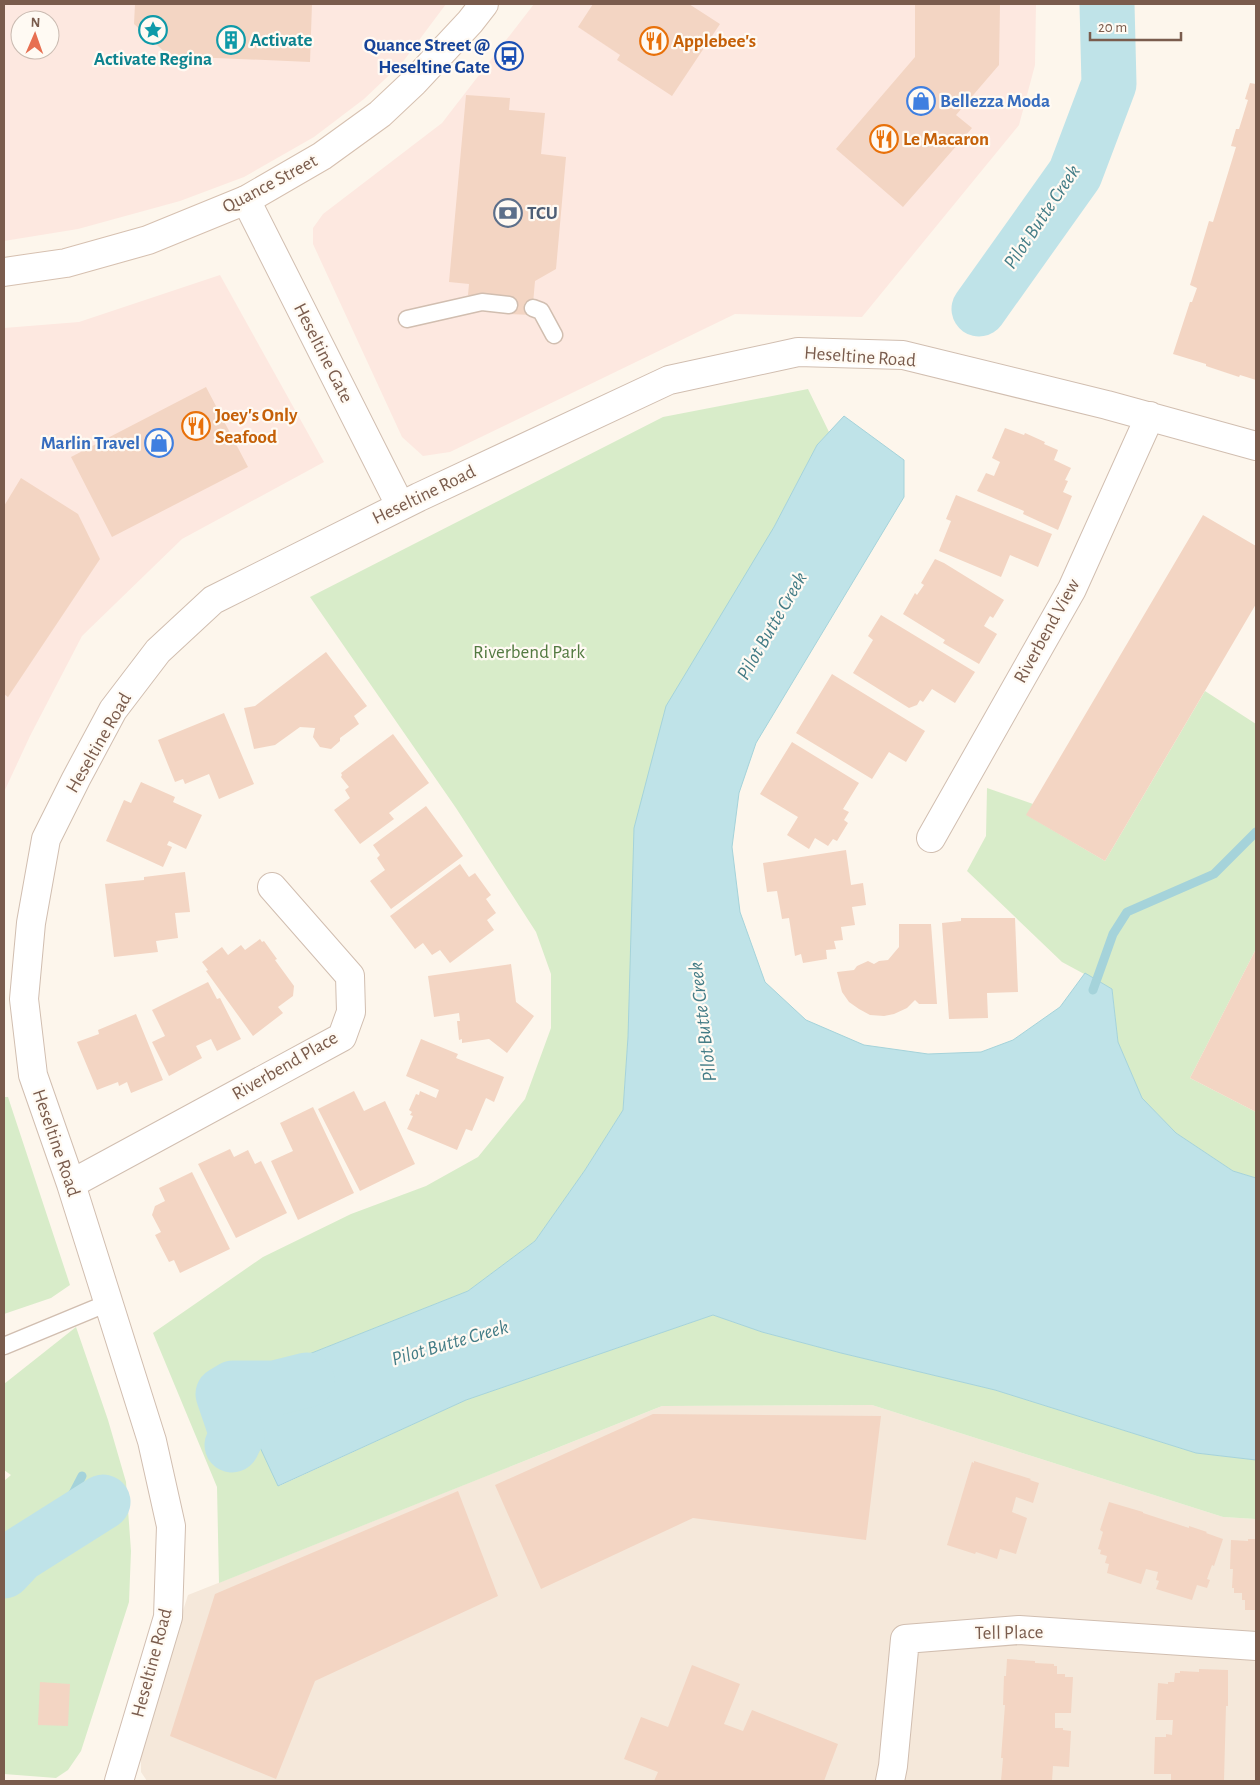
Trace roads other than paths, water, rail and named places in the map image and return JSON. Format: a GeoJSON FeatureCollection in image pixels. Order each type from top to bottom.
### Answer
{"type":"FeatureCollection","features":[{"type":"Feature","properties":{"kind":"street","name":"Quance Street"},"geometry":{"type":"LineString","coordinates":[[4,272],[66,263],[148,240],[246,200],[322,156],[380,114],[414,82],[464,29],[484,4]]}},
{"type":"Feature","properties":{"kind":"street","name":"Heseltine Gate"},"geometry":{"type":"LineString","coordinates":[[246,200],[400,505]]}},
{"type":"Feature","properties":{"kind":"street","name":"Heseltine Road"},"geometry":{"type":"LineString","coordinates":[[119,1781],[168,1617],[171,1526],[152,1441],[71,1184],[33,1075],[24,999],[30,924],[46,840],[113,710],[158,651],[213,600],[400,505],[669,380],[798,352],[903,355],[1150,416],[1256,446]]}},
{"type":"Feature","properties":{"kind":"street","name":"Riverbend View"},"geometry":{"type":"LineString","coordinates":[[932,838],[1072,590],[1150,416]]}},
{"type":"Feature","properties":{"kind":"street","name":"Riverbend Place"},"geometry":{"type":"LineString","coordinates":[[71,1184],[342,1037],[350,1012],[350,976],[272,887]]}},
{"type":"Feature","properties":{"kind":"street","name":"Tell Place"},"geometry":{"type":"LineString","coordinates":[[890,1781],[905,1639],[1019,1630],[1256,1646]]}},
{"type":"Feature","properties":{"kind":"lane"},"geometry":{"type":"LineString","coordinates":[[407,319],[482,302],[509,305]]}},
{"type":"Feature","properties":{"kind":"lane"},"geometry":{"type":"LineString","coordinates":[[533,308],[541,311],[554,334]]}},
{"type":"Feature","properties":{"kind":"lane"},"geometry":{"type":"LineString","coordinates":[[4,1346],[108,1303]]}},
{"type":"Feature","properties":{"kind":"water"},"geometry":{"type":"Polygon","coordinates":[[[844,416],[904,460],[904,497],[756,743],[739,793],[732,847],[740,912],[765,982],[806,1020],[864,1045],[928,1054],[981,1052],[1013,1040],[1060,1007],[1085,973],[1112,989],[1118,1042],[1142,1098],[1176,1133],[1233,1171],[1256,1178],[1256,1460],[1196,1453],[995,1390],[762,1332],[713,1315],[466,1400],[278,1486],[231,1385],[468,1291],[535,1241],[585,1170],[623,1110],[628,1037],[634,828],[666,706],[774,527],[817,445],[844,416]]]}},
{"type":"Feature","properties":{"kind":"waterway","name":"Pilot Butte Creek"},"geometry":{"type":"LineString","coordinates":[[979,309],[1075,174],[1109,84],[1107,4]]}},
{"type":"Feature","properties":{"kind":"waterway"},"geometry":{"type":"LineString","coordinates":[[1093,990],[1113,934],[1127,912],[1214,874],[1256,832]]}},
{"type":"Feature","properties":{"kind":"waterway","name":"Pilot Butte Creek"},"geometry":{"type":"LineString","coordinates":[[232,1445],[237,1435],[223,1394],[233,1388],[275,1388],[307,1380]]}},
{"type":"Feature","properties":{"kind":"waterway"},"geometry":{"type":"LineString","coordinates":[[52,1534],[82,1476]]}},
{"type":"Feature","properties":{"kind":"waterway","name":"Pilot Butte Creek"},"geometry":{"type":"LineString","coordinates":[[4,1571],[19,1555],[103,1502]]}},
{"type":"Feature","properties":{"kind":"place","name":"Activate Regina"},"geometry":{"type":"Point","coordinates":[153,30]}},
{"type":"Feature","properties":{"kind":"place","name":"Activate"},"geometry":{"type":"Point","coordinates":[231,40]}},
{"type":"Feature","properties":{"kind":"place","name":"Applebee's"},"geometry":{"type":"Point","coordinates":[654,41]}},
{"type":"Feature","properties":{"kind":"place","name":"Quance Street @ Heseltine Gate"},"geometry":{"type":"Point","coordinates":[509,56]}},
{"type":"Feature","properties":{"kind":"place","name":"Bellezza Moda"},"geometry":{"type":"Point","coordinates":[921,101]}},
{"type":"Feature","properties":{"kind":"place","name":"Le Macaron"},"geometry":{"type":"Point","coordinates":[884,139]}},
{"type":"Feature","properties":{"kind":"place","name":"TCU"},"geometry":{"type":"Point","coordinates":[508,213]}},
{"type":"Feature","properties":{"kind":"place","name":"Joey's Only Seafood"},"geometry":{"type":"Point","coordinates":[196,426]}},
{"type":"Feature","properties":{"kind":"place","name":"Marlin Travel"},"geometry":{"type":"Point","coordinates":[159,443]}},
{"type":"Feature","properties":{"kind":"park label","name":"Riverbend Park"},"geometry":{"type":"Point","coordinates":[529,652]}}]}
